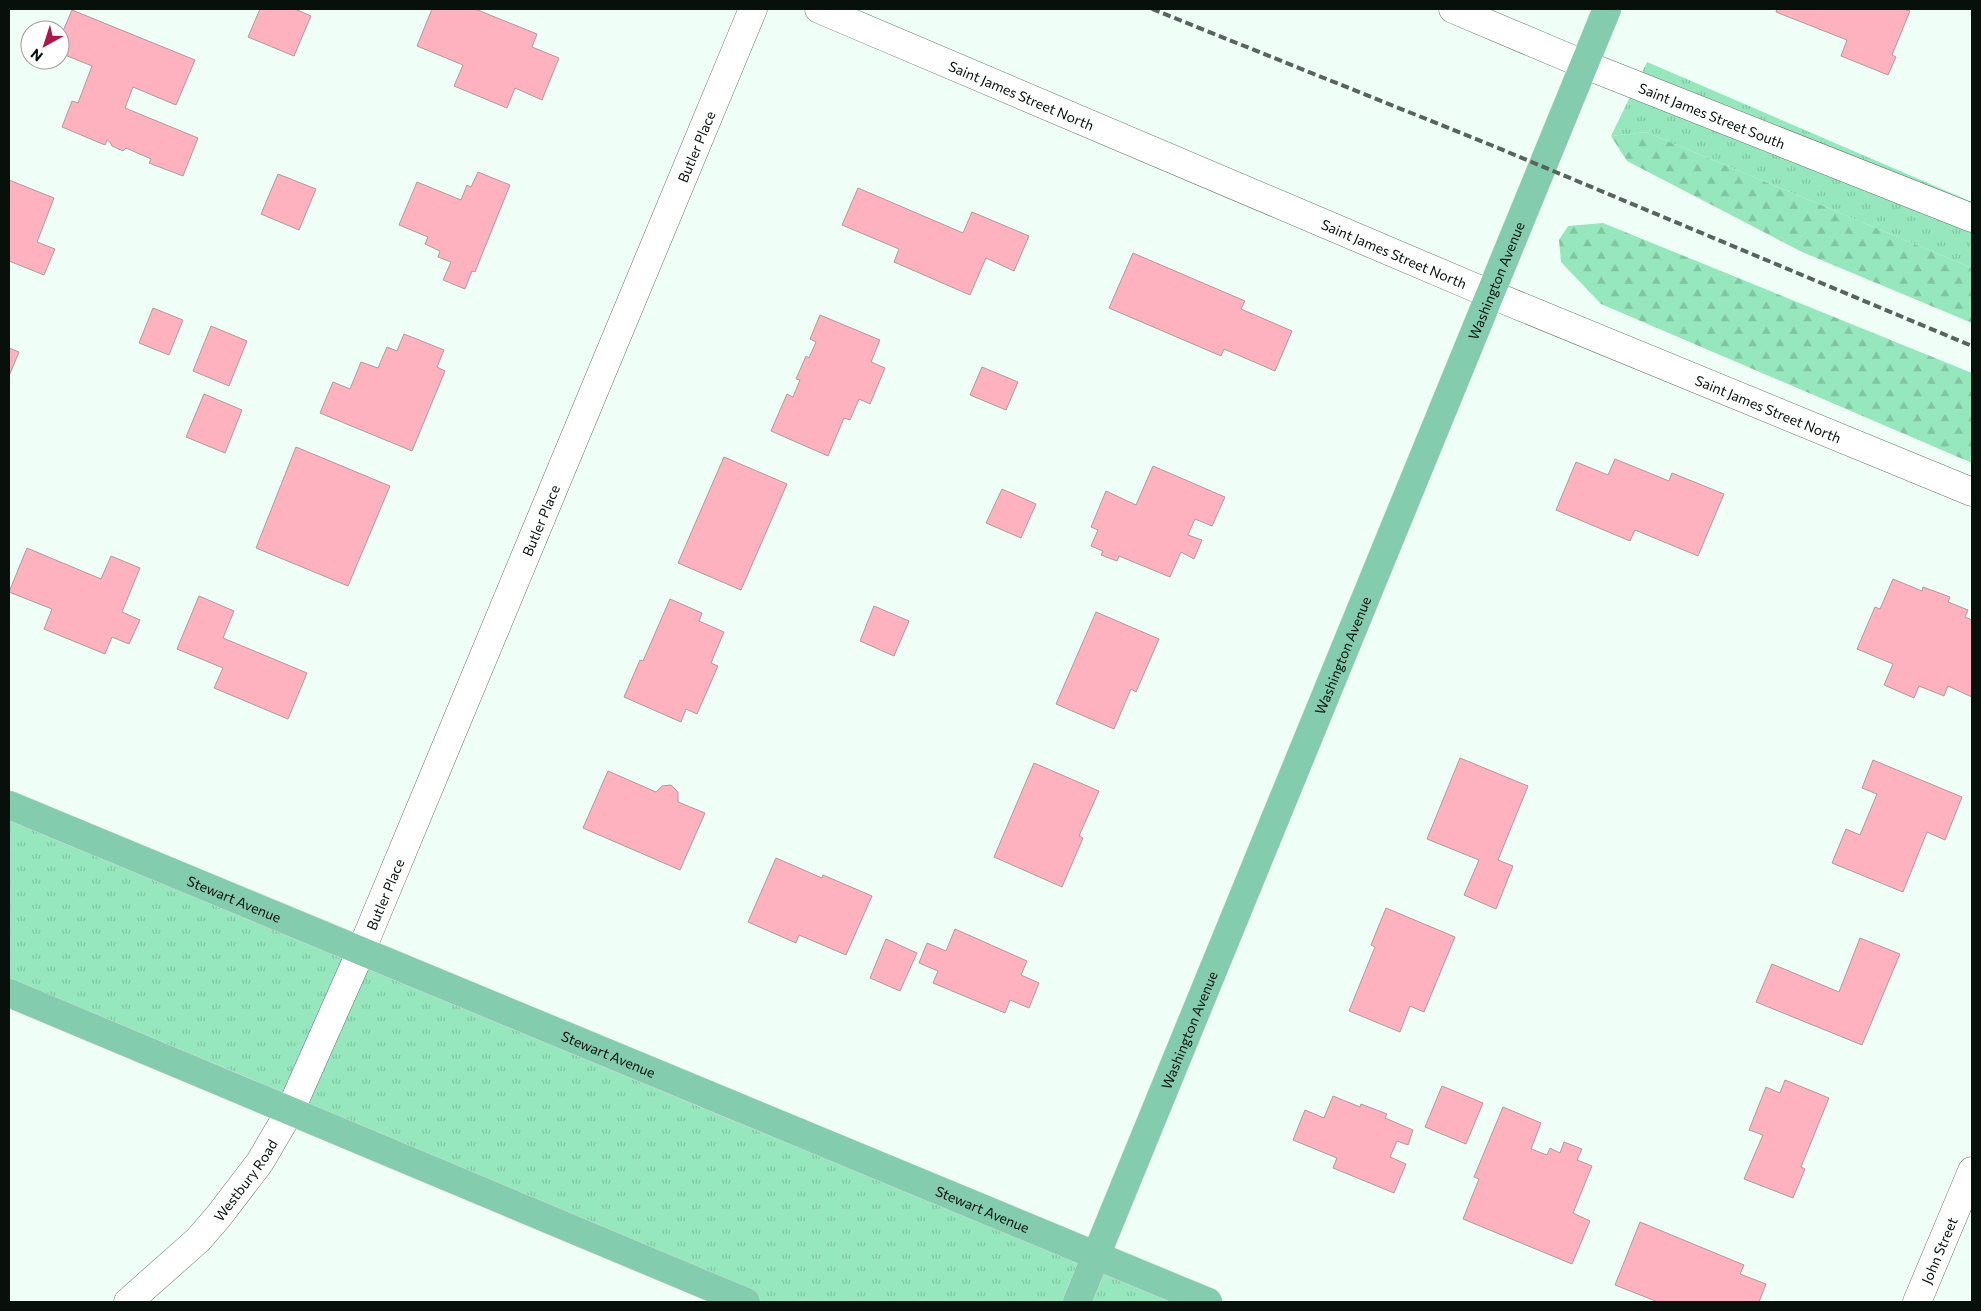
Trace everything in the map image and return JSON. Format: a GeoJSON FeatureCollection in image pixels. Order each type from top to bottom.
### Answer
{"type":"FeatureCollection","features":[{"type":"Feature","properties":{"kind":"main road","name":"Washington Avenue"},"geometry":{"type":"LineString","coordinates":[[1077,1302],[1607,9]]}},
{"type":"Feature","properties":{"kind":"main road","name":"Stewart Avenue"},"geometry":{"type":"LineString","coordinates":[[9,805],[1208,1302]]}},
{"type":"Feature","properties":{"kind":"main road"},"geometry":{"type":"LineString","coordinates":[[9,993],[746,1302]]}},
{"type":"Feature","properties":{"kind":"street","name":"Butler Place"},"geometry":{"type":"LineString","coordinates":[[326,1031],[753,9]]}},
{"type":"Feature","properties":{"kind":"street","name":"Saint James Street North"},"geometry":{"type":"LineString","coordinates":[[819,9],[1490,294],[1972,492]]}},
{"type":"Feature","properties":{"kind":"street","name":"Saint James Street South"},"geometry":{"type":"LineString","coordinates":[[1453,9],[1584,64],[1972,218]]}},
{"type":"Feature","properties":{"kind":"street","name":"Westbury Road"},"geometry":{"type":"LineString","coordinates":[[128,1302],[198,1240],[218,1218],[260,1162],[290,1111],[326,1031]]}},
{"type":"Feature","properties":{"kind":"street","name":"John Street"},"geometry":{"type":"LineString","coordinates":[[1918,1302],[1972,1171]]}},
{"type":"Feature","properties":{"kind":"green space"},"geometry":{"type":"Polygon","coordinates":[[[1647,62],[1972,202],[1972,268],[1646,132],[1611,136],[1647,62]]]}},
{"type":"Feature","properties":{"kind":"green space"},"geometry":{"type":"Polygon","coordinates":[[[1646,132],[1972,268],[1972,323],[1802,252],[1627,161],[1611,136],[1646,132]]]}},
{"type":"Feature","properties":{"kind":"green space"},"geometry":{"type":"Polygon","coordinates":[[[1603,223],[1972,373],[1972,463],[1601,304],[1561,262],[1559,240],[1568,226],[1603,223]]]}},
{"type":"Feature","properties":{"kind":"green space"},"geometry":{"type":"Polygon","coordinates":[[[9,793],[1225,1302],[746,1302],[9,993],[9,793]]]}},
{"type":"Feature","properties":{"kind":"building"},"geometry":{"type":"Polygon","coordinates":[[[260,9],[295,9],[311,16],[294,56],[248,37],[260,9]]]}},
{"type":"Feature","properties":{"kind":"building"},"geometry":{"type":"Polygon","coordinates":[[[432,9],[475,9],[537,34],[532,47],[559,58],[542,100],[515,88],[507,108],[454,86],[463,65],[417,46],[432,9]]]}},
{"type":"Feature","properties":{"kind":"building"},"geometry":{"type":"Polygon","coordinates":[[[1777,9],[1904,9],[1910,11],[1892,55],[1896,57],[1888,75],[1841,56],[1847,40],[1776,12],[1777,9]]]}},
{"type":"Feature","properties":{"kind":"building"},"geometry":{"type":"Polygon","coordinates":[[[72,10],[195,60],[176,105],[133,87],[125,108],[198,138],[183,176],[149,163],[151,159],[126,148],[123,151],[112,146],[107,140],[105,145],[62,127],[72,101],[78,103],[92,66],[70,57],[70,20],[68,20],[72,10]]]}},
{"type":"Feature","properties":{"kind":"building"},"geometry":{"type":"Polygon","coordinates":[[[478,172],[510,185],[475,272],[472,271],[465,289],[443,280],[451,262],[438,257],[440,251],[425,244],[428,237],[399,225],[417,182],[461,200],[467,185],[471,187],[478,172]]]}},
{"type":"Feature","properties":{"kind":"building"},"geometry":{"type":"Polygon","coordinates":[[[278,174],[316,189],[299,230],[261,214],[278,174]]]}},
{"type":"Feature","properties":{"kind":"building"},"geometry":{"type":"Polygon","coordinates":[[[9,180],[54,198],[37,242],[55,249],[44,275],[9,261],[9,180]]]}},
{"type":"Feature","properties":{"kind":"building"},"geometry":{"type":"Polygon","coordinates":[[[858,188],[963,233],[972,212],[1029,236],[1014,271],[986,258],[970,295],[894,262],[899,249],[842,225],[858,188]]]}},
{"type":"Feature","properties":{"kind":"building"},"geometry":{"type":"Polygon","coordinates":[[[1133,253],[1245,301],[1241,309],[1292,331],[1275,371],[1224,349],[1221,356],[1109,308],[1133,253]]]}},
{"type":"Feature","properties":{"kind":"building"},"geometry":{"type":"Polygon","coordinates":[[[153,308],[183,320],[169,355],[139,343],[153,308]]]}},
{"type":"Feature","properties":{"kind":"building"},"geometry":{"type":"Polygon","coordinates":[[[820,315],[880,340],[871,362],[885,368],[870,404],[859,399],[850,420],[844,418],[828,456],[771,431],[787,394],[793,397],[800,380],[796,379],[806,356],[809,358],[816,342],[810,339],[820,315]]]}},
{"type":"Feature","properties":{"kind":"building"},"geometry":{"type":"Polygon","coordinates":[[[211,326],[247,341],[229,386],[193,371],[211,326]]]}},
{"type":"Feature","properties":{"kind":"building"},"geometry":{"type":"Polygon","coordinates":[[[404,334],[444,350],[437,367],[445,371],[412,451],[320,413],[333,382],[350,389],[361,362],[378,368],[387,347],[397,351],[404,334]]]}},
{"type":"Feature","properties":{"kind":"building"},"geometry":{"type":"Polygon","coordinates":[[[9,348],[19,352],[9,376],[9,348]]]}},
{"type":"Feature","properties":{"kind":"building"},"geometry":{"type":"Polygon","coordinates":[[[982,367],[1018,382],[1006,410],[970,395],[982,367]]]}},
{"type":"Feature","properties":{"kind":"building"},"geometry":{"type":"Polygon","coordinates":[[[204,394],[242,410],[225,453],[186,437],[204,394]]]}},
{"type":"Feature","properties":{"kind":"building"},"geometry":{"type":"Polygon","coordinates":[[[296,447],[390,486],[348,586],[256,548],[296,447]]]}},
{"type":"Feature","properties":{"kind":"building"},"geometry":{"type":"Polygon","coordinates":[[[724,457],[787,484],[741,590],[678,563],[724,457]]]}},
{"type":"Feature","properties":{"kind":"building"},"geometry":{"type":"Polygon","coordinates":[[[1615,459],[1669,481],[1672,473],[1724,494],[1698,556],[1635,530],[1630,541],[1556,510],[1576,462],[1608,475],[1615,459]]]}},
{"type":"Feature","properties":{"kind":"building"},"geometry":{"type":"Polygon","coordinates":[[[1153,466],[1225,497],[1212,526],[1195,519],[1188,535],[1202,540],[1194,559],[1181,552],[1170,577],[1119,556],[1117,561],[1101,555],[1103,551],[1091,546],[1098,530],[1091,527],[1106,491],[1136,505],[1153,466]]]}},
{"type":"Feature","properties":{"kind":"building"},"geometry":{"type":"Polygon","coordinates":[[[1002,489],[1036,504],[1021,538],[986,523],[1002,489]]]}},
{"type":"Feature","properties":{"kind":"building"},"geometry":{"type":"Polygon","coordinates":[[[27,548],[101,579],[111,556],[140,568],[122,612],[140,620],[129,644],[112,637],[105,654],[44,629],[52,609],[9,592],[27,548]]]}},
{"type":"Feature","properties":{"kind":"building"},"geometry":{"type":"Polygon","coordinates":[[[1893,579],[1922,591],[1923,587],[1950,597],[1948,602],[1968,610],[1965,617],[1972,620],[1972,697],[1948,686],[1944,696],[1919,686],[1914,698],[1884,685],[1893,664],[1857,649],[1875,607],[1880,609],[1893,579]]]}},
{"type":"Feature","properties":{"kind":"building"},"geometry":{"type":"Polygon","coordinates":[[[199,596],[234,611],[223,638],[307,673],[288,719],[214,688],[223,668],[177,649],[199,596]]]}},
{"type":"Feature","properties":{"kind":"building"},"geometry":{"type":"Polygon","coordinates":[[[670,599],[702,613],[699,621],[724,632],[711,663],[718,666],[697,714],[686,709],[681,722],[624,697],[640,660],[643,661],[670,599]]]}},
{"type":"Feature","properties":{"kind":"building"},"geometry":{"type":"Polygon","coordinates":[[[874,606],[909,621],[894,656],[860,641],[874,606]]]}},
{"type":"Feature","properties":{"kind":"building"},"geometry":{"type":"Polygon","coordinates":[[[1096,612],[1159,639],[1136,692],[1131,689],[1114,729],[1056,704],[1096,612]]]}},
{"type":"Feature","properties":{"kind":"building"},"geometry":{"type":"Polygon","coordinates":[[[1460,758],[1528,786],[1498,860],[1513,866],[1496,909],[1464,895],[1479,860],[1427,839],[1460,758]]]}},
{"type":"Feature","properties":{"kind":"building"},"geometry":{"type":"Polygon","coordinates":[[[1873,760],[1962,797],[1945,840],[1927,832],[1903,892],[1832,863],[1846,829],[1860,835],[1877,794],[1862,788],[1873,760]]]}},
{"type":"Feature","properties":{"kind":"building"},"geometry":{"type":"Polygon","coordinates":[[[1034,763],[1099,791],[1079,836],[1083,838],[1062,887],[994,857],[1034,763]]]}},
{"type":"Feature","properties":{"kind":"building"},"geometry":{"type":"Polygon","coordinates":[[[608,771],[656,792],[662,786],[671,785],[678,792],[678,802],[705,813],[680,870],[583,828],[608,771]]]}},
{"type":"Feature","properties":{"kind":"building"},"geometry":{"type":"Polygon","coordinates":[[[776,858],[822,878],[823,875],[872,896],[846,955],[799,935],[796,943],[748,922],[776,858]]]}},
{"type":"Feature","properties":{"kind":"building"},"geometry":{"type":"Polygon","coordinates":[[[1386,908],[1455,937],[1424,1012],[1410,1006],[1400,1032],[1349,1011],[1375,947],[1371,945],[1386,908]]]}},
{"type":"Feature","properties":{"kind":"building"},"geometry":{"type":"Polygon","coordinates":[[[955,929],[1027,961],[1021,975],[1039,983],[1029,1008],[1010,1000],[1005,1013],[933,983],[938,971],[919,963],[927,943],[946,951],[955,929]]]}},
{"type":"Feature","properties":{"kind":"building"},"geometry":{"type":"Polygon","coordinates":[[[1860,938],[1900,954],[1862,1045],[1756,1002],[1772,964],[1839,992],[1860,938]]]}},
{"type":"Feature","properties":{"kind":"building"},"geometry":{"type":"Polygon","coordinates":[[[886,939],[917,953],[900,991],[870,978],[886,939]]]}},
{"type":"Feature","properties":{"kind":"building"},"geometry":{"type":"Polygon","coordinates":[[[1785,1080],[1829,1098],[1801,1167],[1805,1169],[1793,1198],[1744,1179],[1763,1135],[1749,1130],[1766,1087],[1780,1093],[1785,1080]]]}},
{"type":"Feature","properties":{"kind":"building"},"geometry":{"type":"Polygon","coordinates":[[[1442,1086],[1483,1103],[1466,1144],[1425,1127],[1442,1086]]]}},
{"type":"Feature","properties":{"kind":"building"},"geometry":{"type":"Polygon","coordinates":[[[1333,1096],[1360,1107],[1361,1104],[1387,1114],[1385,1118],[1413,1130],[1408,1145],[1397,1141],[1390,1157],[1406,1164],[1394,1193],[1333,1168],[1337,1158],[1293,1140],[1305,1110],[1324,1118],[1333,1096]]]}},
{"type":"Feature","properties":{"kind":"building"},"geometry":{"type":"Polygon","coordinates":[[[1503,1107],[1541,1123],[1531,1149],[1547,1155],[1550,1148],[1560,1153],[1564,1142],[1582,1149],[1577,1160],[1592,1166],[1573,1213],[1590,1221],[1572,1264],[1463,1219],[1479,1179],[1474,1177],[1503,1107]]]}},
{"type":"Feature","properties":{"kind":"building"},"geometry":{"type":"Polygon","coordinates":[[[1640,1222],[1744,1265],[1740,1274],[1766,1284],[1759,1302],[1658,1302],[1615,1285],[1640,1222]]]}},
{"type":"Feature","properties":{"kind":"railway"},"geometry":{"type":"LineString","coordinates":[[1152,9],[1491,145],[1972,346]]}}]}
